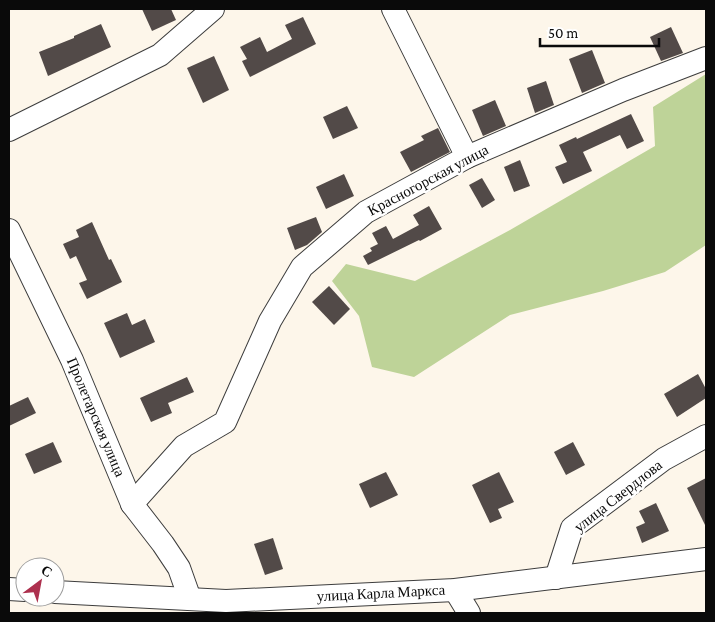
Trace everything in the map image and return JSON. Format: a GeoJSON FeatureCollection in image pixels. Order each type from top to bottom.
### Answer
{"type":"FeatureCollection","features":[{"type":"Feature","properties":{"kind":"street"},"geometry":{"type":"LineString","coordinates":[[9,130],[160,55],[213,9]]}},
{"type":"Feature","properties":{"kind":"street"},"geometry":{"type":"LineString","coordinates":[[393,9],[466,157]]}},
{"type":"Feature","properties":{"kind":"street","name":"Красногорская улица"},"geometry":{"type":"LineString","coordinates":[[132,504],[184,446],[225,422],[270,321],[302,267],[366,212],[466,157],[624,90],[706,58]]}},
{"type":"Feature","properties":{"kind":"street","name":"Пролетарская улица"},"geometry":{"type":"LineString","coordinates":[[9,230],[72,360],[132,504],[179,568],[190,599]]}},
{"type":"Feature","properties":{"kind":"street","name":"улица Свердлова"},"geometry":{"type":"LineString","coordinates":[[556,578],[572,528],[664,459],[706,436]]}},
{"type":"Feature","properties":{"kind":"street","name":"улица Карла Маркса"},"geometry":{"type":"LineString","coordinates":[[65,593],[190,599],[227,607],[455,590],[706,559]]}},
{"type":"Feature","properties":{"kind":"street"},"geometry":{"type":"LineString","coordinates":[[455,590],[469,613]]}},
{"type":"Feature","properties":{"kind":"green space"},"geometry":{"type":"Polygon","coordinates":[[[706,74],[706,245],[665,272],[603,291],[510,315],[414,377],[372,367],[359,316],[332,281],[346,264],[415,281],[510,230],[655,146],[653,107],[706,74]]]}},
{"type":"Feature","properties":{"kind":"building"},"geometry":{"type":"Polygon","coordinates":[[[142,9],[171,9],[176,20],[152,31],[142,9]]]}},
{"type":"Feature","properties":{"kind":"building"},"geometry":{"type":"Polygon","coordinates":[[[303,17],[316,44],[250,77],[242,61],[247,59],[240,47],[260,37],[267,52],[292,39],[285,25],[303,17]]]}},
{"type":"Feature","properties":{"kind":"building"},"geometry":{"type":"Polygon","coordinates":[[[101,24],[111,47],[48,76],[39,52],[74,38],[74,36],[101,24]]]}},
{"type":"Feature","properties":{"kind":"building"},"geometry":{"type":"Polygon","coordinates":[[[671,27],[683,53],[661,61],[650,37],[671,27]]]}},
{"type":"Feature","properties":{"kind":"building"},"geometry":{"type":"Polygon","coordinates":[[[592,50],[605,83],[582,93],[569,59],[592,50]]]}},
{"type":"Feature","properties":{"kind":"building"},"geometry":{"type":"Polygon","coordinates":[[[214,56],[229,90],[203,103],[187,68],[214,56]]]}},
{"type":"Feature","properties":{"kind":"building"},"geometry":{"type":"Polygon","coordinates":[[[546,81],[554,105],[535,113],[527,88],[546,81]]]}},
{"type":"Feature","properties":{"kind":"building"},"geometry":{"type":"Polygon","coordinates":[[[495,100],[506,126],[483,136],[472,110],[495,100]]]}},
{"type":"Feature","properties":{"kind":"building"},"geometry":{"type":"Polygon","coordinates":[[[347,106],[358,128],[333,139],[323,117],[347,106]]]}},
{"type":"Feature","properties":{"kind":"building"},"geometry":{"type":"Polygon","coordinates":[[[631,114],[644,141],[627,149],[620,135],[583,152],[592,171],[563,184],[555,167],[567,162],[559,145],[576,137],[577,139],[631,114]]]}},
{"type":"Feature","properties":{"kind":"building"},"geometry":{"type":"Polygon","coordinates":[[[438,128],[450,152],[411,172],[400,152],[424,140],[421,136],[438,128]]]}},
{"type":"Feature","properties":{"kind":"building"},"geometry":{"type":"Polygon","coordinates":[[[520,160],[530,186],[514,192],[504,167],[520,160]]]}},
{"type":"Feature","properties":{"kind":"building"},"geometry":{"type":"Polygon","coordinates":[[[344,174],[354,196],[326,209],[316,187],[344,174]]]}},
{"type":"Feature","properties":{"kind":"building"},"geometry":{"type":"Polygon","coordinates":[[[482,178],[495,200],[482,208],[469,185],[482,178]]]}},
{"type":"Feature","properties":{"kind":"building"},"geometry":{"type":"Polygon","coordinates":[[[429,206],[442,229],[368,265],[363,256],[372,251],[370,248],[378,244],[372,233],[386,226],[393,239],[419,225],[413,215],[429,206]]]}},
{"type":"Feature","properties":{"kind":"building"},"geometry":{"type":"Polygon","coordinates":[[[316,217],[322,232],[307,245],[295,250],[287,228],[316,217]]]}},
{"type":"Feature","properties":{"kind":"building"},"geometry":{"type":"Polygon","coordinates":[[[92,222],[109,260],[111,259],[122,282],[87,299],[79,283],[87,280],[76,256],[70,259],[63,244],[79,237],[76,230],[92,222]]]}},
{"type":"Feature","properties":{"kind":"building"},"geometry":{"type":"Polygon","coordinates":[[[329,286],[350,309],[334,325],[312,302],[329,286]]]}},
{"type":"Feature","properties":{"kind":"building"},"geometry":{"type":"Polygon","coordinates":[[[127,313],[132,325],[145,319],[155,342],[120,358],[104,323],[127,313]]]}},
{"type":"Feature","properties":{"kind":"building"},"geometry":{"type":"Polygon","coordinates":[[[698,374],[706,389],[706,398],[677,417],[664,394],[698,374]]]}},
{"type":"Feature","properties":{"kind":"building"},"geometry":{"type":"Polygon","coordinates":[[[187,377],[194,392],[168,403],[172,413],[151,422],[140,398],[187,377]]]}},
{"type":"Feature","properties":{"kind":"building"},"geometry":{"type":"Polygon","coordinates":[[[28,397],[36,413],[9,426],[9,406],[28,397]]]}},
{"type":"Feature","properties":{"kind":"building"},"geometry":{"type":"Polygon","coordinates":[[[53,442],[62,462],[34,474],[25,454],[53,442]]]}},
{"type":"Feature","properties":{"kind":"building"},"geometry":{"type":"Polygon","coordinates":[[[573,442],[585,465],[566,475],[554,452],[573,442]]]}},
{"type":"Feature","properties":{"kind":"building"},"geometry":{"type":"Polygon","coordinates":[[[386,472],[398,495],[370,508],[359,484],[386,472]]]}},
{"type":"Feature","properties":{"kind":"building"},"geometry":{"type":"Polygon","coordinates":[[[499,472],[514,502],[498,509],[502,518],[490,523],[472,485],[499,472]]]}},
{"type":"Feature","properties":{"kind":"building"},"geometry":{"type":"Polygon","coordinates":[[[706,478],[706,527],[687,488],[706,478]]]}},
{"type":"Feature","properties":{"kind":"building"},"geometry":{"type":"Polygon","coordinates":[[[656,503],[669,531],[642,543],[636,527],[645,523],[639,511],[656,503]]]}},
{"type":"Feature","properties":{"kind":"building"},"geometry":{"type":"Polygon","coordinates":[[[273,538],[283,569],[265,575],[254,544],[273,538]]]}}]}
